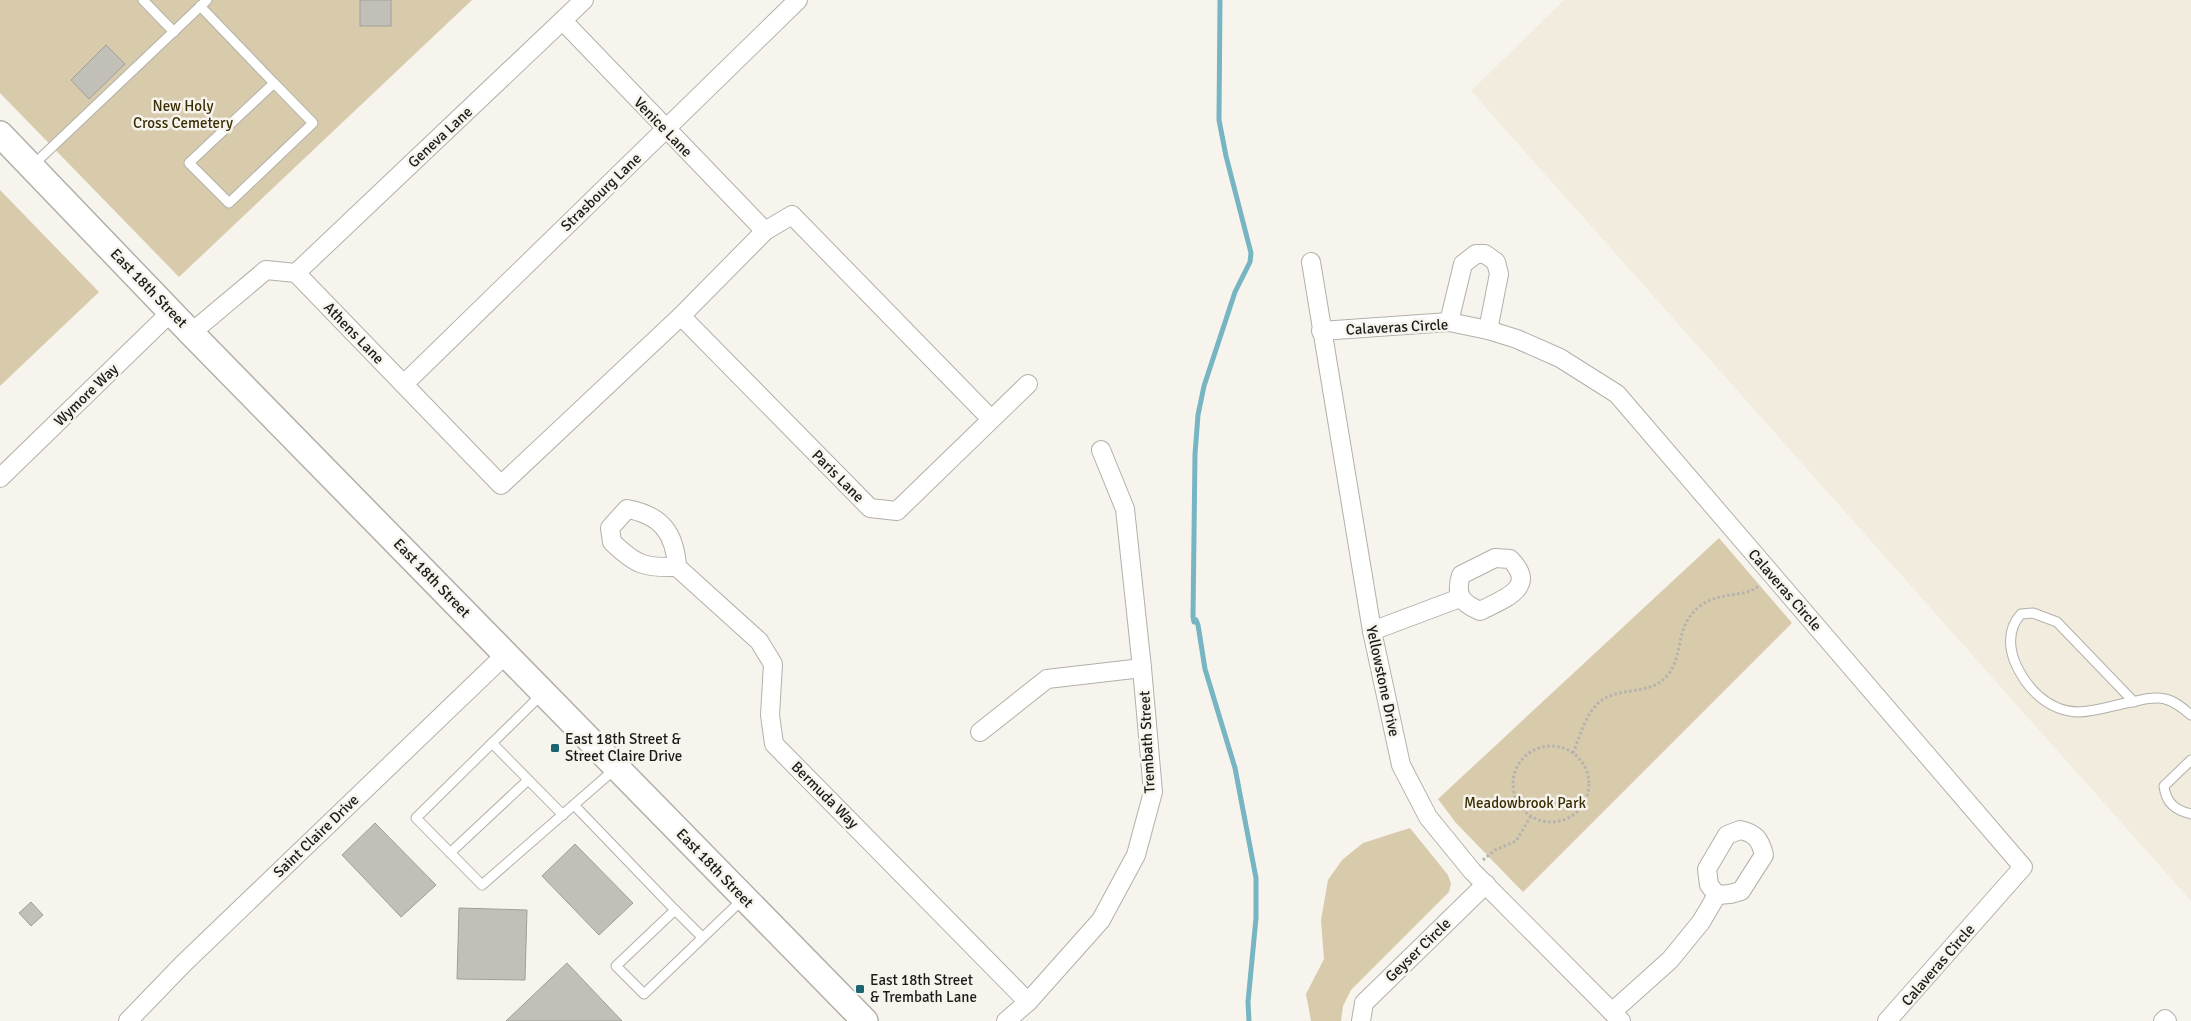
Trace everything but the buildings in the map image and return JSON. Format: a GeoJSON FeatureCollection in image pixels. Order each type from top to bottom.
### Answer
{"type":"FeatureCollection","features":[{"type":"Feature","properties":{"kind":"main road","name":"East 18th Street"},"geometry":{"type":"LineString","coordinates":[[0,134],[171,312],[865,1021]]}},
{"type":"Feature","properties":{"kind":"street","name":"Geneva Lane"},"geometry":{"type":"LineString","coordinates":[[296,273],[584,0]]}},
{"type":"Feature","properties":{"kind":"street","name":"Strasbourg Lane"},"geometry":{"type":"LineString","coordinates":[[404,384],[798,0]]}},
{"type":"Feature","properties":{"kind":"street","name":"Venice Lane"},"geometry":{"type":"LineString","coordinates":[[563,21],[666,130],[766,231]]}},
{"type":"Feature","properties":{"kind":"street"},"geometry":{"type":"LineString","coordinates":[[681,316],[766,231],[792,215],[991,419]]}},
{"type":"Feature","properties":{"kind":"street"},"geometry":{"type":"LineString","coordinates":[[1449,322],[1462,264],[1476,254],[1486,254],[1496,262],[1499,274],[1488,330]]}},
{"type":"Feature","properties":{"kind":"street","name":"Yellowstone Drive"},"geometry":{"type":"LineString","coordinates":[[1311,262],[1372,631],[1402,765],[1428,817],[1472,871],[1616,1016]]}},
{"type":"Feature","properties":{"kind":"street"},"geometry":{"type":"LineString","coordinates":[[191,332],[266,270],[296,273]]}},
{"type":"Feature","properties":{"kind":"street","name":"Athens Lane"},"geometry":{"type":"LineString","coordinates":[[296,273],[501,485],[681,316]]}},
{"type":"Feature","properties":{"kind":"street","name":"Wymore Way"},"geometry":{"type":"LineString","coordinates":[[0,478],[171,312]]}},
{"type":"Feature","properties":{"kind":"street","name":"Paris Lane"},"geometry":{"type":"LineString","coordinates":[[681,316],[870,508],[897,511],[1028,384]]}},
{"type":"Feature","properties":{"kind":"street","name":"Calaveras Circle"},"geometry":{"type":"LineString","coordinates":[[1321,331],[1449,322],[1488,330],[1517,339],[1560,358],[1617,394],[2023,867],[1898,1018]]}},
{"type":"Feature","properties":{"kind":"street","name":"Trembath Street"},"geometry":{"type":"LineString","coordinates":[[1006,1021],[1028,1002],[1102,920],[1136,855],[1153,792],[1125,508],[1101,450]]}},
{"type":"Feature","properties":{"kind":"street","name":"Bermuda Way"},"geometry":{"type":"LineString","coordinates":[[677,567],[759,641],[773,664],[770,715],[774,744],[1028,1002]]}},
{"type":"Feature","properties":{"kind":"street"},"geometry":{"type":"LineString","coordinates":[[1372,631],[1460,598]]}},
{"type":"Feature","properties":{"kind":"street","name":"Saint Claire Drive"},"geometry":{"type":"LineString","coordinates":[[128,1021],[183,964],[506,654]]}},
{"type":"Feature","properties":{"kind":"street"},"geometry":{"type":"LineString","coordinates":[[980,732],[1046,679],[1142,668]]}},
{"type":"Feature","properties":{"kind":"street","name":"Geyser Circle"},"geometry":{"type":"LineString","coordinates":[[1361,1021],[1364,1003],[1486,884]]}},
{"type":"Feature","properties":{"kind":"street"},"geometry":{"type":"LineString","coordinates":[[1616,1016],[1670,960],[1701,922],[1717,895]]}},
{"type":"Feature","properties":{"kind":"street"},"geometry":{"type":"LineString","coordinates":[[2163,1021],[2165,1019],[2167,1021]]}},
{"type":"Feature","properties":{"kind":"lane"},"geometry":{"type":"LineString","coordinates":[[143,0],[174,32]]}},
{"type":"Feature","properties":{"kind":"lane"},"geometry":{"type":"LineString","coordinates":[[32,167],[203,3],[274,83],[313,123],[229,203],[189,163],[274,83]]}},
{"type":"Feature","properties":{"kind":"lane"},"geometry":{"type":"LineString","coordinates":[[2134,702],[2057,622],[2033,613],[2021,614],[2014,622],[2010,636],[2013,656],[2018,670],[2027,684],[2041,698],[2053,706],[2067,711],[2081,712],[2134,702],[2151,698],[2165,699],[2191,715]]}},
{"type":"Feature","properties":{"kind":"lane"},"geometry":{"type":"LineString","coordinates":[[544,692],[416,818],[450,853],[482,885],[617,767]]}},
{"type":"Feature","properties":{"kind":"lane"},"geometry":{"type":"LineString","coordinates":[[492,744],[563,815]]}},
{"type":"Feature","properties":{"kind":"lane"},"geometry":{"type":"LineString","coordinates":[[2191,760],[2164,786],[2165,796],[2172,806],[2180,812],[2191,814]]}},
{"type":"Feature","properties":{"kind":"lane"},"geometry":{"type":"LineString","coordinates":[[450,853],[528,780]]}},
{"type":"Feature","properties":{"kind":"lane"},"geometry":{"type":"LineString","coordinates":[[574,805],[702,938]]}},
{"type":"Feature","properties":{"kind":"lane"},"geometry":{"type":"LineString","coordinates":[[675,910],[616,966],[644,994],[744,898]]}},
{"type":"Feature","properties":{"kind":"path"},"geometry":{"type":"LineString","coordinates":[[1573,753],[1592,710],[1601,700],[1612,695],[1655,685],[1666,677],[1674,665],[1681,633],[1688,620],[1699,607],[1713,598],[1755,590],[1772,574]]}},
{"type":"Feature","properties":{"kind":"path"},"geometry":{"type":"LineString","coordinates":[[1550,746],[1562,748],[1573,753],[1582,762],[1588,774],[1589,787],[1586,800],[1579,810],[1568,818],[1556,822],[1543,821],[1531,816],[1522,808],[1516,798],[1513,786],[1514,774],[1519,763],[1533,752],[1550,746]]}},
{"type":"Feature","properties":{"kind":"path"},"geometry":{"type":"LineString","coordinates":[[1472,871],[1495,850],[1516,841],[1531,816]]}},
{"type":"Feature","properties":{"kind":"shaded area"},"geometry":{"type":"Polygon","coordinates":[[[1564,0],[2191,0],[2191,901],[1471,91],[1564,0]]]}},
{"type":"Feature","properties":{"kind":"green space","name":"New Holy Cross Cemetery"},"geometry":{"type":"Polygon","coordinates":[[[0,0],[472,0],[179,277],[0,93],[0,0]]]}},
{"type":"Feature","properties":{"kind":"green space"},"geometry":{"type":"Polygon","coordinates":[[[0,190],[99,292],[0,386],[0,190]]]}},
{"type":"Feature","properties":{"kind":"green space","name":"Meadowbrook Park"},"geometry":{"type":"Polygon","coordinates":[[[1719,538],[1792,623],[1523,892],[1456,823],[1438,799],[1719,538]]]}},
{"type":"Feature","properties":{"kind":"green space"},"geometry":{"type":"Polygon","coordinates":[[[1410,828],[1448,875],[1451,884],[1449,892],[1351,990],[1343,1006],[1341,1021],[1311,1021],[1306,994],[1324,959],[1321,920],[1328,880],[1342,860],[1363,843],[1410,828]]]}},
{"type":"Feature","properties":{"kind":"waterway"},"geometry":{"type":"LineString","coordinates":[[1220,0],[1219,120],[1226,156],[1251,253],[1250,262],[1235,292],[1204,386],[1198,415],[1195,454],[1193,617],[1194,622],[1196,620],[1198,625],[1205,669],[1235,768],[1256,878],[1256,918],[1248,1002],[1249,1021]]}},
{"type":"Feature","properties":{"kind":"place","name":"East 18th Street & Street Claire Drive"},"geometry":{"type":"Point","coordinates":[555,748]}},
{"type":"Feature","properties":{"kind":"place","name":"East 18th Street & Trembath Lane"},"geometry":{"type":"Point","coordinates":[860,989]}}]}
